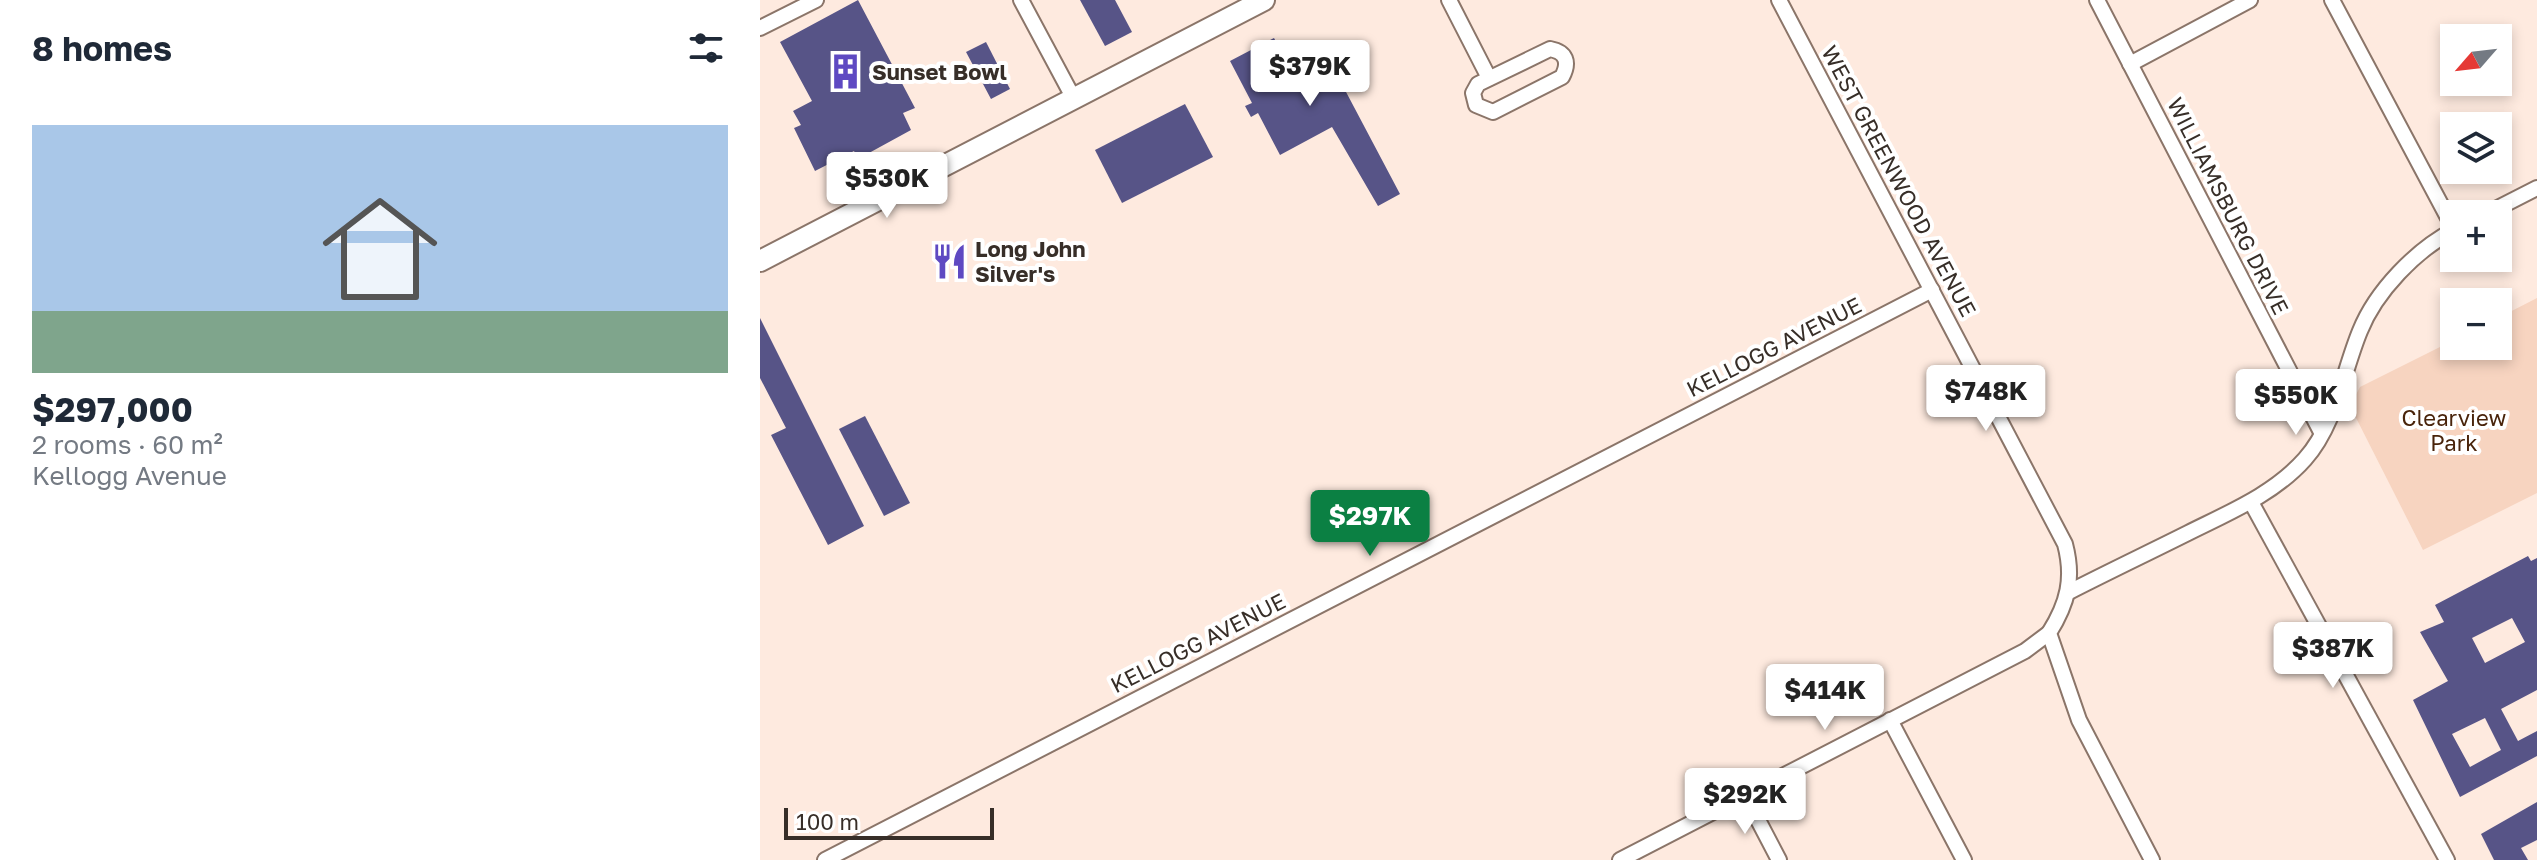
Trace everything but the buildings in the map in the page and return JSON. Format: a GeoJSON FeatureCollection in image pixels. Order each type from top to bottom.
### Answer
{"type":"FeatureCollection","features":[{"type":"Feature","properties":{"kind":"main road"},"geometry":{"type":"LineString","coordinates":[[760,261],[1264,0]]}},
{"type":"Feature","properties":{"kind":"street"},"geometry":{"type":"LineString","coordinates":[[760,28],[816,0]]}},
{"type":"Feature","properties":{"kind":"street"},"geometry":{"type":"LineString","coordinates":[[1021,0],[1074,99]]}},
{"type":"Feature","properties":{"kind":"street"},"geometry":{"type":"LineString","coordinates":[[1449,0],[1489,78]]}},
{"type":"Feature","properties":{"kind":"street","name":"WEST GREENWOOD AVENUE"},"geometry":{"type":"LineString","coordinates":[[1779,0],[2065,544],[2071,567],[2069,592],[2062,613],[2049,633]]}},
{"type":"Feature","properties":{"kind":"street","name":"WILLIAMSBURG DRIVE"},"geometry":{"type":"LineString","coordinates":[[2097,0],[2321,432]]}},
{"type":"Feature","properties":{"kind":"street"},"geometry":{"type":"LineString","coordinates":[[2130,64],[2250,0]]}},
{"type":"Feature","properties":{"kind":"street"},"geometry":{"type":"LineString","coordinates":[[2332,0],[2440,204]]}},
{"type":"Feature","properties":{"kind":"street"},"geometry":{"type":"LineString","coordinates":[[1550,49],[1560,51],[1566,57],[1567,68],[1562,77],[1493,112],[1476,105],[1473,93],[1478,84],[1489,78],[1550,49]]}},
{"type":"Feature","properties":{"kind":"street"},"geometry":{"type":"LineString","coordinates":[[2512,201],[2537,188]]}},
{"type":"Feature","properties":{"kind":"street"},"geometry":{"type":"LineString","coordinates":[[2069,592],[2251,502],[2283,481],[2308,456],[2321,432],[2360,329],[2380,296],[2412,261],[2440,240]]}},
{"type":"Feature","properties":{"kind":"street","name":"KELLOGG AVENUE"},"geometry":{"type":"LineString","coordinates":[[825,860],[1932,290]]}},
{"type":"Feature","properties":{"kind":"street"},"geometry":{"type":"LineString","coordinates":[[2251,502],[2447,860]]}},
{"type":"Feature","properties":{"kind":"street"},"geometry":{"type":"LineString","coordinates":[[1620,860],[2025,651],[2049,633],[2079,720],[2152,860]]}},
{"type":"Feature","properties":{"kind":"street"},"geometry":{"type":"LineString","coordinates":[[1890,720],[1964,860]]}},
{"type":"Feature","properties":{"kind":"street"},"geometry":{"type":"LineString","coordinates":[[1745,795],[1779,860]]}},
{"type":"Feature","properties":{"kind":"green space","name":"Clearview Park"},"geometry":{"type":"Polygon","coordinates":[[[2537,298],[2537,493],[2423,550],[2350,406],[2360,387],[2440,347],[2440,360],[2512,360],[2512,311],[2537,298]]]}},
{"type":"Feature","properties":{"kind":"place","name":"Sunset Bowl"},"geometry":{"type":"Point","coordinates":[846,72]}},
{"type":"Feature","properties":{"kind":"place","name":"Long John Silver's"},"geometry":{"type":"Point","coordinates":[949,262]}}]}
